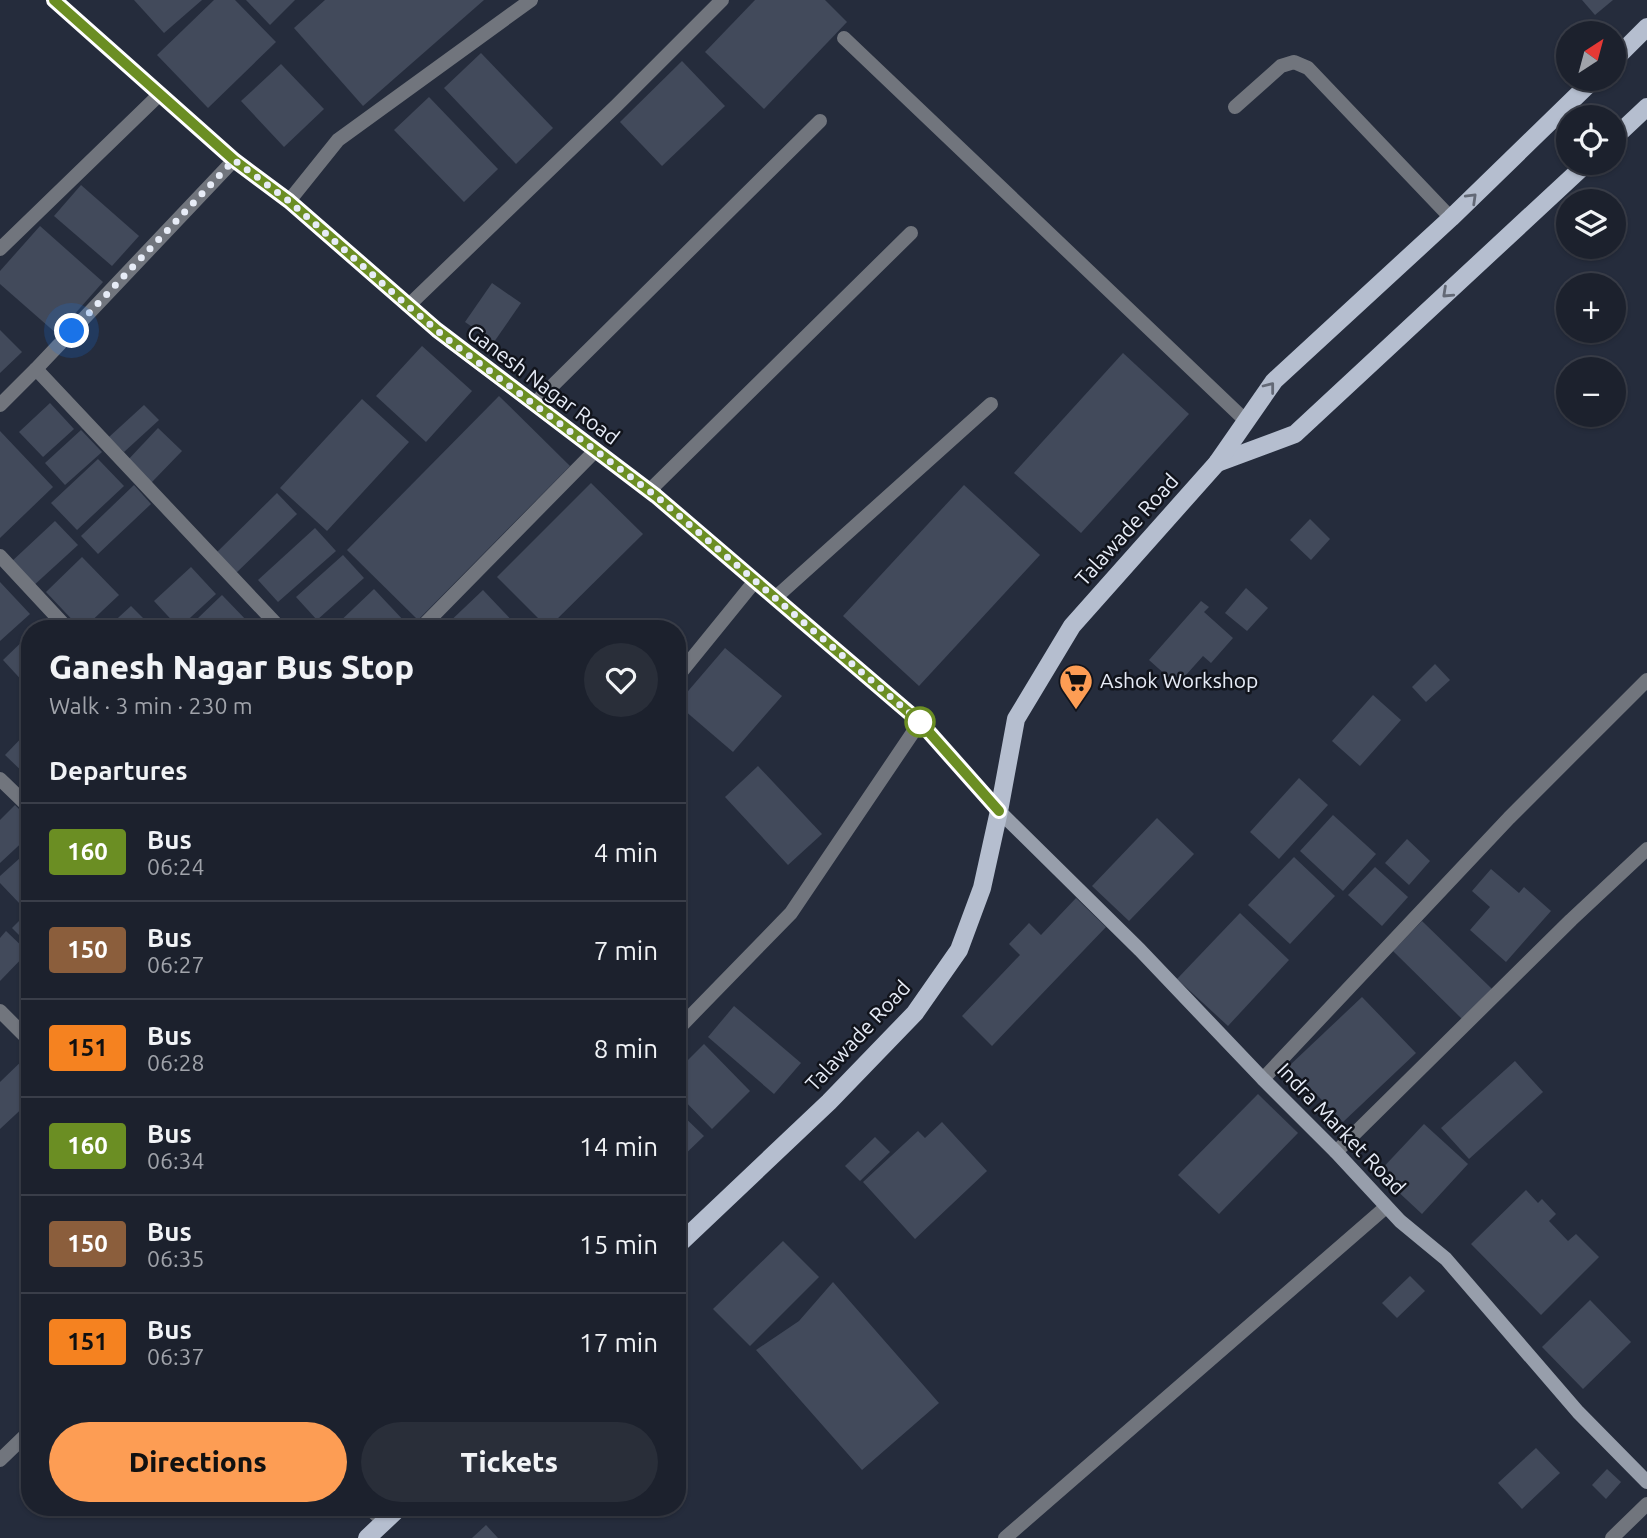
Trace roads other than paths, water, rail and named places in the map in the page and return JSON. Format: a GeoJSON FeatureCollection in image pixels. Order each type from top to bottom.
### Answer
{"type":"FeatureCollection","features":[{"type":"Feature","properties":{"kind":"main road"},"geometry":{"type":"LineString","coordinates":[[1626,48],[1647,27]]}},
{"type":"Feature","properties":{"kind":"main road","name":"Talawade Road"},"geometry":{"type":"LineString","coordinates":[[686,1237],[829,1102],[915,1013],[959,950],[982,888],[1016,719],[1072,626],[1217,463],[1274,381],[1451,218],[1582,91]]}},
{"type":"Feature","properties":{"kind":"main road"},"geometry":{"type":"LineString","coordinates":[[1626,127],[1647,107]]}},
{"type":"Feature","properties":{"kind":"main road","name":"Talawade Road"},"geometry":{"type":"LineString","coordinates":[[1217,463],[1295,434],[1574,175]]}},
{"type":"Feature","properties":{"kind":"main road"},"geometry":{"type":"LineString","coordinates":[[367,1538],[390,1516]]}},
{"type":"Feature","properties":{"kind":"street"},"geometry":{"type":"LineString","coordinates":[[289,201],[338,140],[531,0]]}},
{"type":"Feature","properties":{"kind":"street"},"geometry":{"type":"LineString","coordinates":[[408,306],[722,0]]}},
{"type":"Feature","properties":{"kind":"street","name":"Ganesh Nagar Road"},"geometry":{"type":"LineString","coordinates":[[60,2],[234,160],[289,201],[408,306],[451,342],[649,491],[920,722],[999,811]]}},
{"type":"Feature","properties":{"kind":"street"},"geometry":{"type":"LineString","coordinates":[[844,38],[1246,421]]}},
{"type":"Feature","properties":{"kind":"street"},"geometry":{"type":"LineString","coordinates":[[1235,107],[1281,66],[1294,62],[1308,68],[1451,218]]}},
{"type":"Feature","properties":{"kind":"street"},"geometry":{"type":"LineString","coordinates":[[0,249],[160,94]]}},
{"type":"Feature","properties":{"kind":"street"},"geometry":{"type":"LineString","coordinates":[[534,404],[820,121]]}},
{"type":"Feature","properties":{"kind":"street"},"geometry":{"type":"LineString","coordinates":[[0,405],[234,160]]}},
{"type":"Feature","properties":{"kind":"street"},"geometry":{"type":"LineString","coordinates":[[649,491],[911,233]]}},
{"type":"Feature","properties":{"kind":"street"},"geometry":{"type":"LineString","coordinates":[[36,369],[272,620]]}},
{"type":"Feature","properties":{"kind":"street"},"geometry":{"type":"LineString","coordinates":[[775,598],[991,404]]}},
{"type":"Feature","properties":{"kind":"street"},"geometry":{"type":"LineString","coordinates":[[429,620],[595,451]]}},
{"type":"Feature","properties":{"kind":"street"},"geometry":{"type":"LineString","coordinates":[[0,556],[60,620]]}},
{"type":"Feature","properties":{"kind":"street"},"geometry":{"type":"LineString","coordinates":[[686,666],[754,581]]}},
{"type":"Feature","properties":{"kind":"street"},"geometry":{"type":"LineString","coordinates":[[1263,1079],[1509,818],[1647,680]]}},
{"type":"Feature","properties":{"kind":"street"},"geometry":{"type":"LineString","coordinates":[[686,1021],[791,913],[920,722]]}},
{"type":"Feature","properties":{"kind":"street"},"geometry":{"type":"LineString","coordinates":[[0,779],[21,799]]}},
{"type":"Feature","properties":{"kind":"street","name":"Indra Market Road"},"geometry":{"type":"LineString","coordinates":[[999,811],[1140,950],[1386,1207],[1447,1259],[1578,1412],[1647,1482]]}},
{"type":"Feature","properties":{"kind":"street"},"geometry":{"type":"LineString","coordinates":[[1336,1152],[1571,920],[1647,849]]}},
{"type":"Feature","properties":{"kind":"street"},"geometry":{"type":"LineString","coordinates":[[0,1011],[21,1032]]}},
{"type":"Feature","properties":{"kind":"street"},"geometry":{"type":"LineString","coordinates":[[1005,1538],[1386,1207]]}},
{"type":"Feature","properties":{"kind":"street"},"geometry":{"type":"LineString","coordinates":[[0,1460],[21,1440]]}},
{"type":"Feature","properties":{"kind":"street"},"geometry":{"type":"LineString","coordinates":[[1612,1538],[1647,1504]]}},
{"type":"Feature","properties":{"kind":"street"},"geometry":{"type":"LineString","coordinates":[[378,1516],[384,1522]]}},
{"type":"Feature","properties":{"kind":"place","name":"Ashok Workshop"},"geometry":{"type":"Point","coordinates":[1076,711]}}]}
